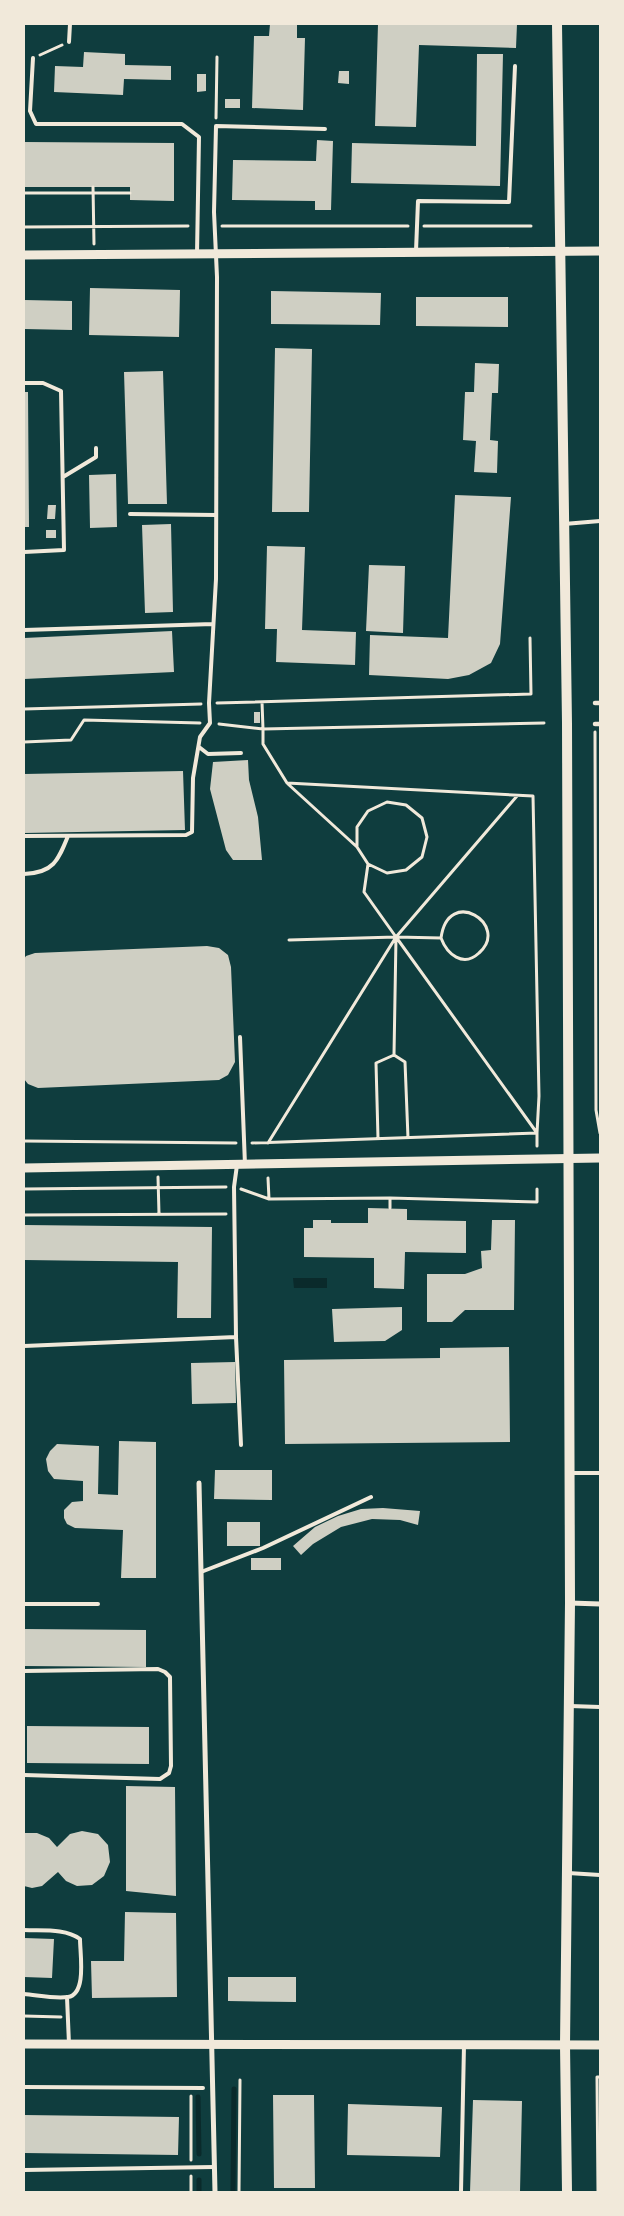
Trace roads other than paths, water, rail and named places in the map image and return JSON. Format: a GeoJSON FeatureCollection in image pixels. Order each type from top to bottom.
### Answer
{"type":"FeatureCollection","features":[{"type":"Feature","properties":{"kind":"main road"},"geometry":{"type":"LineString","coordinates":[[557,24],[567,723],[568,1473],[570,1603],[565,2046],[567,2192]]}},
{"type":"Feature","properties":{"kind":"street"},"geometry":{"type":"LineString","coordinates":[[24,255],[600,252]]}},
{"type":"Feature","properties":{"kind":"street"},"geometry":{"type":"LineString","coordinates":[[24,1168],[600,1158]]}},
{"type":"Feature","properties":{"kind":"street"},"geometry":{"type":"LineString","coordinates":[[199,1483],[215,2192]]}},
{"type":"Feature","properties":{"kind":"street"},"geometry":{"type":"LineString","coordinates":[[570,1603],[600,1604]]}},
{"type":"Feature","properties":{"kind":"street"},"geometry":{"type":"LineString","coordinates":[[24,2044],[600,2045]]}},
{"type":"Feature","properties":{"kind":"lane"},"geometry":{"type":"LineString","coordinates":[[70,24],[70,42]]}},
{"type":"Feature","properties":{"kind":"lane"},"geometry":{"type":"LineString","coordinates":[[33,58],[30,111],[36,124],[182,124],[198,138],[197,254]]}},
{"type":"Feature","properties":{"kind":"lane"},"geometry":{"type":"LineString","coordinates":[[416,253],[418,201],[509,202],[516,66]]}},
{"type":"Feature","properties":{"kind":"lane"},"geometry":{"type":"LineString","coordinates":[[24,836],[190,834],[193,829],[193,778],[200,737],[210,723],[209,704],[216,515],[216,254],[214,226],[216,126],[325,130]]}},
{"type":"Feature","properties":{"kind":"lane"},"geometry":{"type":"LineString","coordinates":[[24,383],[43,383],[61,391],[64,550],[24,552]]}},
{"type":"Feature","properties":{"kind":"lane"},"geometry":{"type":"LineString","coordinates":[[63,477],[96,457],[96,448]]}},
{"type":"Feature","properties":{"kind":"lane"},"geometry":{"type":"LineString","coordinates":[[130,514],[216,515]]}},
{"type":"Feature","properties":{"kind":"lane"},"geometry":{"type":"LineString","coordinates":[[564,524],[600,521]]}},
{"type":"Feature","properties":{"kind":"lane"},"geometry":{"type":"LineString","coordinates":[[24,630],[213,624]]}},
{"type":"Feature","properties":{"kind":"lane"},"geometry":{"type":"LineString","coordinates":[[199,746],[208,754],[241,753]]}},
{"type":"Feature","properties":{"kind":"lane"},"geometry":{"type":"LineString","coordinates":[[24,874],[36,874],[53,866],[61,854],[68,836]]}},
{"type":"Feature","properties":{"kind":"lane"},"geometry":{"type":"LineString","coordinates":[[240,1037],[244,1143],[241,1165],[234,1187],[236,1214],[236,1337],[242,1445]]}},
{"type":"Feature","properties":{"kind":"lane"},"geometry":{"type":"LineString","coordinates":[[24,1346],[236,1337]]}},
{"type":"Feature","properties":{"kind":"lane"},"geometry":{"type":"LineString","coordinates":[[568,1473],[600,1473]]}},
{"type":"Feature","properties":{"kind":"lane"},"geometry":{"type":"LineString","coordinates":[[201,1572],[264,1548],[371,1496]]}},
{"type":"Feature","properties":{"kind":"lane"},"geometry":{"type":"LineString","coordinates":[[24,1604],[98,1604]]}},
{"type":"Feature","properties":{"kind":"lane"},"geometry":{"type":"LineString","coordinates":[[24,1671],[158,1669],[165,1672],[170,1677],[171,1766],[169,1773],[160,1779],[24,1775]]}},
{"type":"Feature","properties":{"kind":"lane"},"geometry":{"type":"LineString","coordinates":[[568,1706],[600,1707]]}},
{"type":"Feature","properties":{"kind":"lane"},"geometry":{"type":"LineString","coordinates":[[567,1873],[600,1874]]}},
{"type":"Feature","properties":{"kind":"lane"},"geometry":{"type":"LineString","coordinates":[[24,1930],[61,1932],[72,1934],[80,1939],[80,1986],[76,1992],[67,1997],[24,1994]]}},
{"type":"Feature","properties":{"kind":"lane"},"geometry":{"type":"LineString","coordinates":[[67,1997],[69,2044]]}},
{"type":"Feature","properties":{"kind":"lane"},"geometry":{"type":"LineString","coordinates":[[461,2192],[464,2045]]}},
{"type":"Feature","properties":{"kind":"lane"},"geometry":{"type":"LineString","coordinates":[[24,2087],[204,2088]]}},
{"type":"Feature","properties":{"kind":"lane"},"geometry":{"type":"LineString","coordinates":[[24,2170],[214,2166]]}},
{"type":"Feature","properties":{"kind":"water"},"geometry":{"type":"Polygon","coordinates":[[[293,1278],[327,1278],[327,1288],[294,1288],[293,1278]]]}},
{"type":"Feature","properties":{"kind":"waterway"},"geometry":{"type":"LineString","coordinates":[[233,2192],[234,2089]]}},
{"type":"Feature","properties":{"kind":"waterway"},"geometry":{"type":"LineString","coordinates":[[198,2097],[199,2154]]}},
{"type":"Feature","properties":{"kind":"waterway"},"geometry":{"type":"LineString","coordinates":[[199,2180],[199,2192]]}}]}
